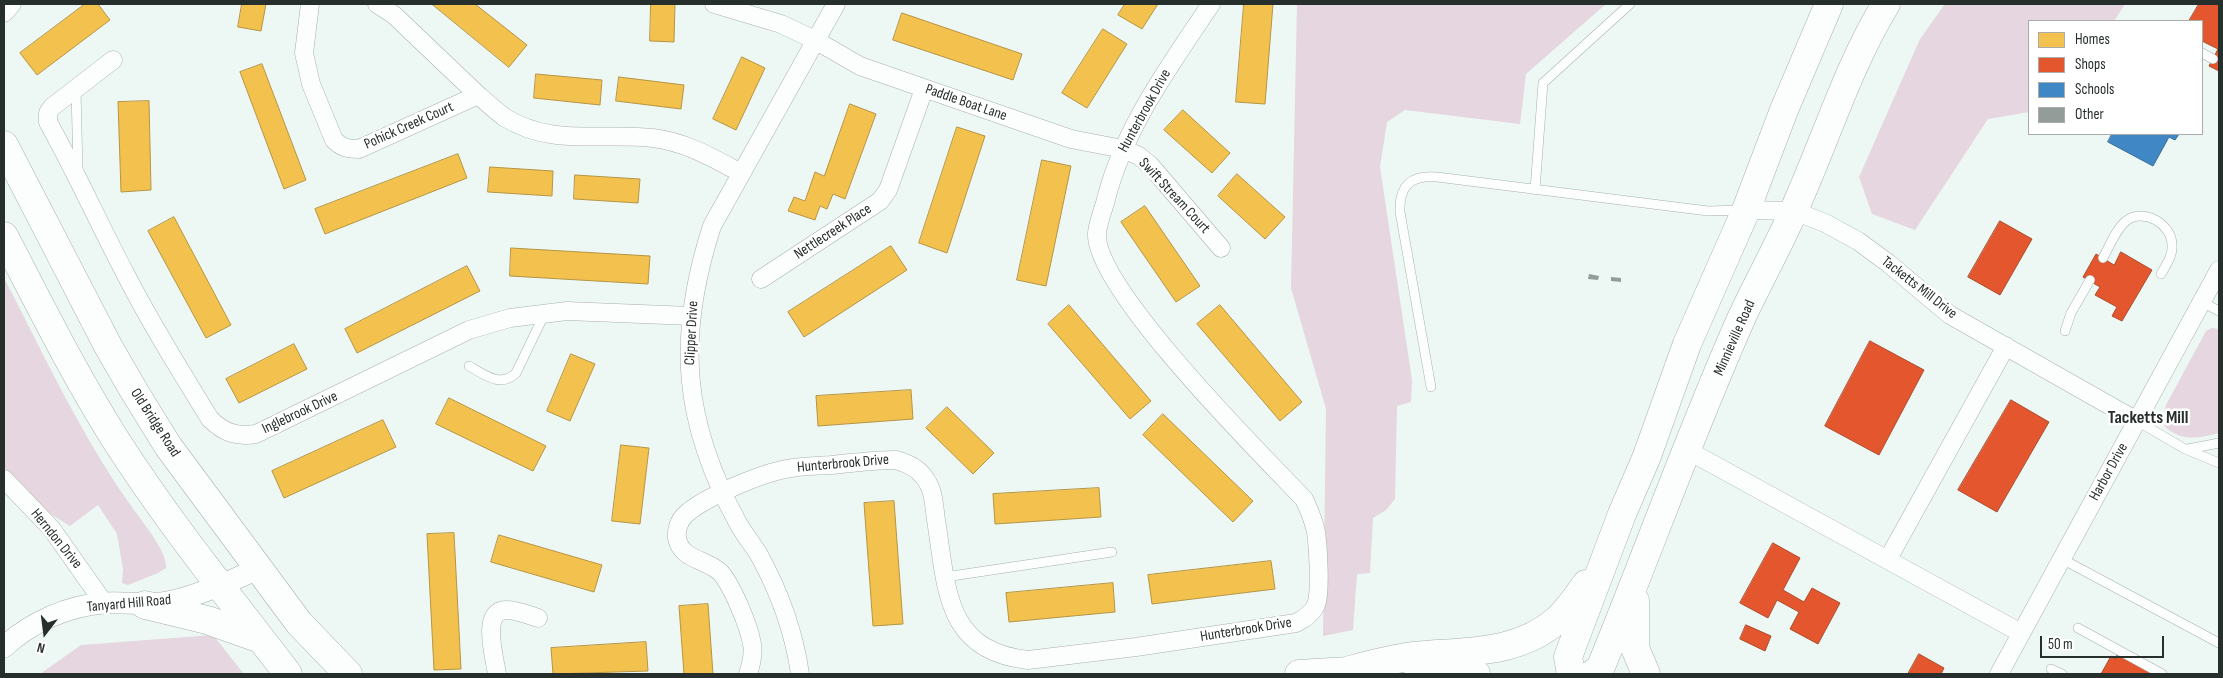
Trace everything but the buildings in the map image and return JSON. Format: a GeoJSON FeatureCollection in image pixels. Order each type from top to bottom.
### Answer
{"type":"FeatureCollection","features":[{"type":"Feature","properties":{"kind":"main road"},"geometry":{"type":"LineString","coordinates":[[1570,674],[1568,657],[1604,561],[1647,456],[1687,344],[1746,210],[1784,110],[1829,4]]}},
{"type":"Feature","properties":{"kind":"main road","name":"Minnieville Road"},"geometry":{"type":"LineString","coordinates":[[1592,674],[1600,669],[1742,318],[1794,211],[1834,111],[1886,4]]}},
{"type":"Feature","properties":{"kind":"main road","name":"Old Bridge Road"},"geometry":{"type":"LineString","coordinates":[[4,145],[134,391],[168,446],[299,623],[348,674]]}},
{"type":"Feature","properties":{"kind":"main road"},"geometry":{"type":"LineString","coordinates":[[4,236],[61,346],[118,442],[149,489],[288,674]]}},
{"type":"Feature","properties":{"kind":"main road"},"geometry":{"type":"LineString","coordinates":[[1346,671],[1404,658],[1485,650],[1523,640],[1540,632],[1557,620],[1604,561]]}},
{"type":"Feature","properties":{"kind":"main road"},"geometry":{"type":"LineString","coordinates":[[1637,580],[1634,641],[1637,656],[1646,674]]}},
{"type":"Feature","properties":{"kind":"main road"},"geometry":{"type":"LineString","coordinates":[[144,605],[218,623],[261,638]]}},
{"type":"Feature","properties":{"kind":"main road"},"geometry":{"type":"LineString","coordinates":[[1299,674],[1413,670],[1476,674]]}},
{"type":"Feature","properties":{"kind":"street"},"geometry":{"type":"LineString","coordinates":[[4,14],[12,4]]}},
{"type":"Feature","properties":{"kind":"street","name":"Pohick Creek Court"},"geometry":{"type":"LineString","coordinates":[[310,4],[304,53],[319,108],[334,140],[340,146],[349,149],[359,149],[478,94]]}},
{"type":"Feature","properties":{"kind":"street"},"geometry":{"type":"LineString","coordinates":[[377,4],[394,15],[504,116],[523,127],[544,134],[562,137],[634,137],[662,140],[698,150],[741,173]]}},
{"type":"Feature","properties":{"kind":"street","name":"Paddle Boat Lane"},"geometry":{"type":"LineString","coordinates":[[714,4],[781,24],[815,40],[860,66],[924,89],[1071,139],[1122,149]]}},
{"type":"Feature","properties":{"kind":"street","name":"Clipper Drive"},"geometry":{"type":"LineString","coordinates":[[800,674],[790,624],[778,592],[722,493],[702,440],[692,402],[689,358],[691,316],[703,254],[712,226],[836,4]]}},
{"type":"Feature","properties":{"kind":"street","name":"Hunterbrook Drive"},"geometry":{"type":"LineString","coordinates":[[748,674],[752,659],[752,644],[729,583],[719,571],[707,562],[688,555],[681,548],[677,539],[680,521],[686,514],[722,493],[754,478],[786,469],[896,460],[908,464],[919,471],[932,490],[945,577],[954,610],[969,636],[996,654],[1010,658],[1028,660],[1136,647],[1296,623],[1308,616],[1315,607],[1318,596],[1316,533],[1312,515],[1304,499],[1163,346],[1136,311],[1106,266],[1099,250],[1097,233],[1110,183],[1122,149],[1171,64],[1211,4]]}},
{"type":"Feature","properties":{"kind":"street","name":"Inglebrook Drive"},"geometry":{"type":"LineString","coordinates":[[113,60],[52,107],[48,113],[48,122],[78,177],[126,276],[172,358],[210,419],[228,433],[243,436],[256,434],[468,330],[510,318],[546,312],[567,311],[691,316]]}},
{"type":"Feature","properties":{"kind":"street","name":"Nettlecreek Place"},"geometry":{"type":"LineString","coordinates":[[761,279],[880,201],[888,190],[924,89]]}},
{"type":"Feature","properties":{"kind":"street","name":"Swift Stream Court"},"geometry":{"type":"LineString","coordinates":[[1122,149],[1139,156],[1150,165],[1221,248]]}},
{"type":"Feature","properties":{"kind":"street","name":"Tacketts Mill Drive"},"geometry":{"type":"LineString","coordinates":[[1746,210],[1794,211],[1825,223],[1858,241],[1888,263],[1944,310],[2137,421]]}},
{"type":"Feature","properties":{"kind":"street","name":"Harbor Drive"},"geometry":{"type":"LineString","coordinates":[[1999,674],[2219,270]]}},
{"type":"Feature","properties":{"kind":"street"},"geometry":{"type":"LineString","coordinates":[[1888,559],[2006,346]]}},
{"type":"Feature","properties":{"kind":"street"},"geometry":{"type":"LineString","coordinates":[[1687,450],[2021,633]]}},
{"type":"Feature","properties":{"kind":"street","name":"Herndon Drive"},"geometry":{"type":"LineString","coordinates":[[4,479],[51,528],[104,603]]}},
{"type":"Feature","properties":{"kind":"street","name":"Tanyard Hill Road"},"geometry":{"type":"LineString","coordinates":[[4,647],[32,626],[51,616],[104,603],[144,605],[174,601],[220,585],[259,568]]}},
{"type":"Feature","properties":{"kind":"street"},"geometry":{"type":"LineString","coordinates":[[497,674],[491,631],[495,615],[499,611],[507,610],[538,618]]}},
{"type":"Feature","properties":{"kind":"lane"},"geometry":{"type":"LineString","coordinates":[[1535,190],[1543,83],[1630,4]]}},
{"type":"Feature","properties":{"kind":"lane"},"geometry":{"type":"LineString","coordinates":[[2203,54],[2213,59]]}},
{"type":"Feature","properties":{"kind":"lane"},"geometry":{"type":"LineString","coordinates":[[76,89],[78,177]]}},
{"type":"Feature","properties":{"kind":"lane"},"geometry":{"type":"LineString","coordinates":[[1431,387],[1400,212],[1400,198],[1412,180],[1428,177],[1708,211],[1746,210]]}},
{"type":"Feature","properties":{"kind":"lane"},"geometry":{"type":"LineString","coordinates":[[2103,258],[2125,222],[2135,217],[2148,217],[2161,223],[2172,242],[2171,254],[2160,274]]}},
{"type":"Feature","properties":{"kind":"lane"},"geometry":{"type":"LineString","coordinates":[[2065,331],[2071,313],[2090,280]]}},
{"type":"Feature","properties":{"kind":"lane"},"geometry":{"type":"LineString","coordinates":[[2202,302],[2219,311]]}},
{"type":"Feature","properties":{"kind":"lane"},"geometry":{"type":"LineString","coordinates":[[469,366],[494,380],[503,381],[511,378],[516,373],[546,312]]}},
{"type":"Feature","properties":{"kind":"lane"},"geometry":{"type":"LineString","coordinates":[[2137,421],[2185,449],[2219,463]]}},
{"type":"Feature","properties":{"kind":"lane"},"geometry":{"type":"LineString","coordinates":[[2185,449],[2219,443]]}},
{"type":"Feature","properties":{"kind":"lane"},"geometry":{"type":"LineString","coordinates":[[945,577],[1112,552]]}},
{"type":"Feature","properties":{"kind":"lane"},"geometry":{"type":"LineString","coordinates":[[2062,559],[2219,643]]}},
{"type":"Feature","properties":{"kind":"lane"},"geometry":{"type":"LineString","coordinates":[[2078,628],[2162,674]]}},
{"type":"Feature","properties":{"kind":"lane"},"geometry":{"type":"LineString","coordinates":[[2051,669],[2062,674]]}},
{"type":"Feature","properties":{"kind":"shaded area"},"geometry":{"type":"Polygon","coordinates":[[[1297,4],[1606,4],[1526,74],[1520,124],[1405,110],[1387,122],[1380,167],[1412,380],[1411,402],[1397,406],[1395,499],[1386,510],[1373,518],[1370,573],[1357,574],[1353,630],[1323,636],[1326,409],[1291,288],[1297,4]]]}},
{"type":"Feature","properties":{"kind":"shaded area"},"geometry":{"type":"Polygon","coordinates":[[[1945,4],[2125,4],[2115,20],[2028,20],[2028,112],[1988,119],[1915,230],[1872,214],[1859,177],[1920,39],[1945,4]]]}},
{"type":"Feature","properties":{"kind":"shaded area"},"geometry":{"type":"Polygon","coordinates":[[[4,278],[94,449],[158,544],[166,568],[158,573],[128,585],[122,583],[123,569],[117,534],[98,505],[70,526],[41,508],[4,468],[4,278]]]}},
{"type":"Feature","properties":{"kind":"shaded area"},"geometry":{"type":"Polygon","coordinates":[[[2212,328],[2219,329],[2219,433],[2191,438],[2184,437],[2171,432],[2165,427],[2162,420],[2166,405],[2206,331],[2212,328]]]}},
{"type":"Feature","properties":{"kind":"shaded area"},"geometry":{"type":"Polygon","coordinates":[[[213,635],[244,674],[40,674],[81,645],[213,635]]]}},
{"type":"Feature","properties":{"kind":"district","name":"Tacketts Mill"},"geometry":{"type":"Point","coordinates":[2148,418]}}]}
